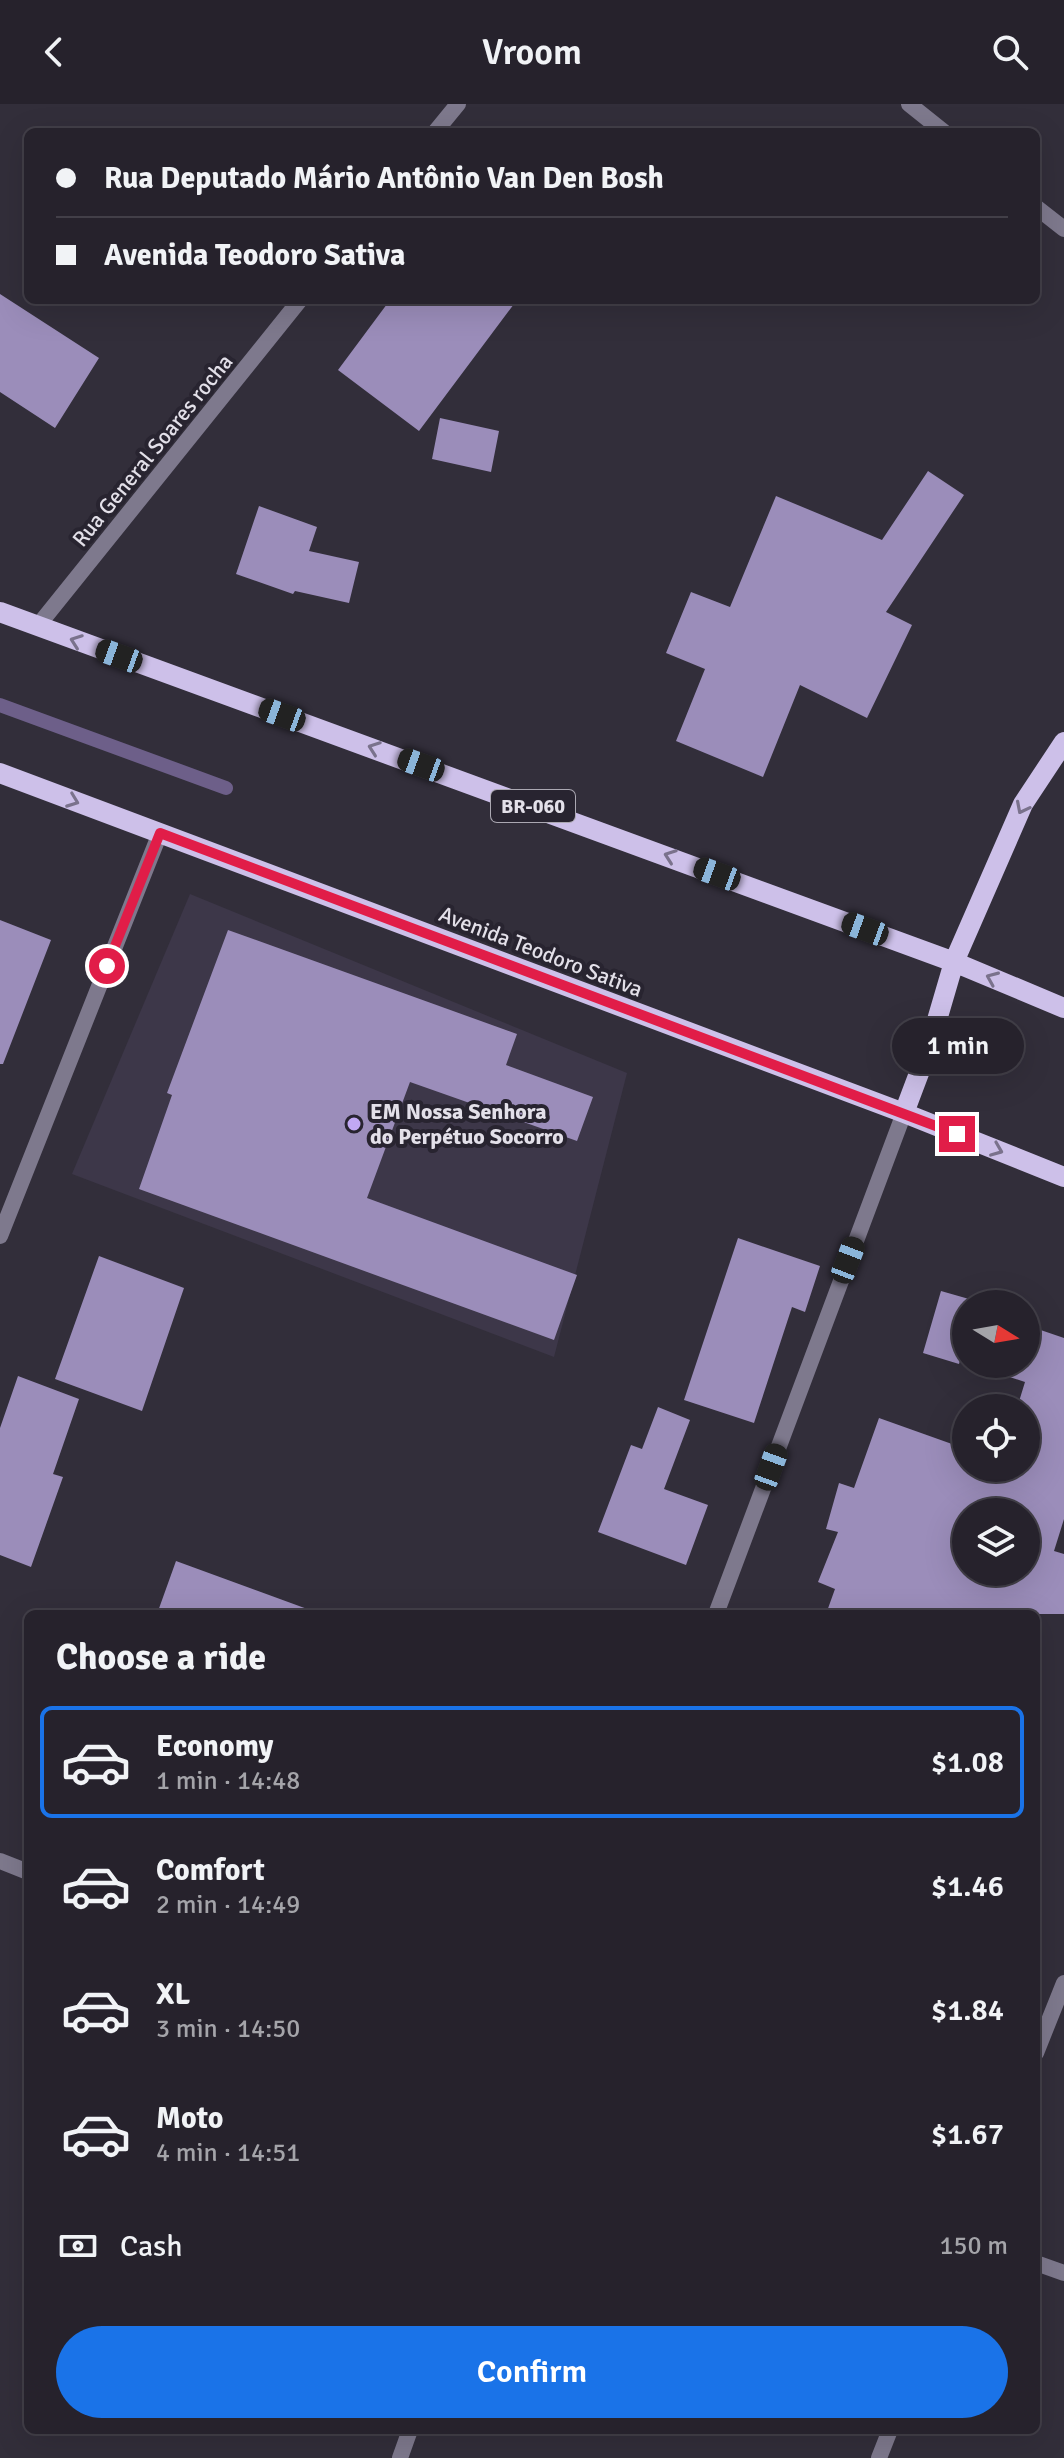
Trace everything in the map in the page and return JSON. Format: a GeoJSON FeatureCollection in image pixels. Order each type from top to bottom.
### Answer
{"type":"FeatureCollection","features":[{"type":"Feature","properties":{"kind":"main road","name":"BR-060"},"geometry":{"type":"LineString","coordinates":[[0,612],[954,962],[1064,1008]]}},
{"type":"Feature","properties":{"kind":"main road"},"geometry":{"type":"LineString","coordinates":[[904,1113],[930,1044],[954,962],[1023,804],[1064,742]]}},
{"type":"Feature","properties":{"kind":"main road","name":"Avenida Teodoro Sativa"},"geometry":{"type":"LineString","coordinates":[[0,773],[904,1113],[1064,1177]]}},
{"type":"Feature","properties":{"kind":"street"},"geometry":{"type":"LineString","coordinates":[[438,128],[458,104]]}},
{"type":"Feature","properties":{"kind":"street"},"geometry":{"type":"LineString","coordinates":[[909,104],[939,128]]}},
{"type":"Feature","properties":{"kind":"street"},"geometry":{"type":"LineString","coordinates":[[1040,210],[1064,229]]}},
{"type":"Feature","properties":{"kind":"street","name":"Rua General Soares rocha"},"geometry":{"type":"LineString","coordinates":[[37,627],[297,304]]}},
{"type":"Feature","properties":{"kind":"street"},"geometry":{"type":"LineString","coordinates":[[0,1236],[160,833]]}},
{"type":"Feature","properties":{"kind":"street"},"geometry":{"type":"LineString","coordinates":[[718,1610],[904,1113]]}},
{"type":"Feature","properties":{"kind":"street"},"geometry":{"type":"LineString","coordinates":[[0,1861],[24,1870]]}},
{"type":"Feature","properties":{"kind":"street"},"geometry":{"type":"LineString","coordinates":[[1040,2043],[1064,1983]]}},
{"type":"Feature","properties":{"kind":"street"},"geometry":{"type":"LineString","coordinates":[[1040,2264],[1064,2273]]}},
{"type":"Feature","properties":{"kind":"street"},"geometry":{"type":"LineString","coordinates":[[400,2458],[409,2434]]}},
{"type":"Feature","properties":{"kind":"street"},"geometry":{"type":"LineString","coordinates":[[879,2458],[888,2434]]}},
{"type":"Feature","properties":{"kind":"shaded area","name":"EM Nossa Senhora do Perpétuo Socorro"},"geometry":{"type":"Polygon","coordinates":[[[190,894],[627,1073],[554,1357],[72,1174],[190,894]]]}},
{"type":"Feature","properties":{"kind":"building"},"geometry":{"type":"Polygon","coordinates":[[[0,294],[99,358],[55,428],[0,392],[0,294]]]}},
{"type":"Feature","properties":{"kind":"building"},"geometry":{"type":"Polygon","coordinates":[[[387,304],[514,304],[419,431],[338,370],[387,304]]]}},
{"type":"Feature","properties":{"kind":"building"},"geometry":{"type":"Polygon","coordinates":[[[440,418],[499,431],[491,472],[432,459],[440,418]]]}},
{"type":"Feature","properties":{"kind":"building"},"geometry":{"type":"Polygon","coordinates":[[[928,471],[964,495],[886,612],[912,625],[867,718],[800,685],[763,777],[676,741],[705,669],[666,653],[691,592],[730,607],[776,496],[882,540],[928,471]]]}},
{"type":"Feature","properties":{"kind":"building"},"geometry":{"type":"Polygon","coordinates":[[[259,506],[317,527],[309,551],[359,562],[349,603],[295,591],[293,594],[236,574],[259,506]]]}},
{"type":"Feature","properties":{"kind":"building"},"geometry":{"type":"Polygon","coordinates":[[[0,920],[51,940],[3,1064],[0,1064],[0,920]]]}},
{"type":"Feature","properties":{"kind":"building"},"geometry":{"type":"Polygon","coordinates":[[[228,930],[517,1034],[506,1065],[593,1097],[577,1141],[410,1082],[367,1198],[577,1275],[554,1340],[139,1189],[172,1095],[167,1093],[228,930]]]}},
{"type":"Feature","properties":{"kind":"building"},"geometry":{"type":"Polygon","coordinates":[[[738,1238],[820,1266],[805,1312],[792,1307],[754,1423],[684,1400],[738,1238]]]}},
{"type":"Feature","properties":{"kind":"building"},"geometry":{"type":"Polygon","coordinates":[[[99,1256],[184,1288],[142,1411],[55,1379],[99,1256]]]}},
{"type":"Feature","properties":{"kind":"building"},"geometry":{"type":"Polygon","coordinates":[[[941,1291],[952,1294],[952,1362],[923,1353],[941,1291]]]}},
{"type":"Feature","properties":{"kind":"building"},"geometry":{"type":"Polygon","coordinates":[[[1040,1330],[1064,1338],[1064,1519],[1054,1551],[1064,1554],[1064,1614],[1040,1614],[1040,1610],[827,1610],[835,1589],[818,1582],[838,1532],[826,1529],[839,1483],[854,1488],[879,1418],[952,1444],[952,1482],[1040,1482],[1040,1394],[1021,1394],[1025,1382],[1013,1378],[1040,1378],[1040,1330]]]}},
{"type":"Feature","properties":{"kind":"building"},"geometry":{"type":"Polygon","coordinates":[[[18,1376],[79,1399],[53,1474],[63,1477],[31,1567],[0,1555],[0,1428],[18,1376]]]}},
{"type":"Feature","properties":{"kind":"building"},"geometry":{"type":"Polygon","coordinates":[[[658,1407],[690,1420],[664,1489],[708,1505],[686,1565],[598,1532],[631,1445],[642,1449],[658,1407]]]}},
{"type":"Feature","properties":{"kind":"building"},"geometry":{"type":"Polygon","coordinates":[[[176,1561],[310,1610],[158,1610],[176,1561]]]}},
{"type":"Feature","properties":{"kind":"waterway"},"geometry":{"type":"LineString","coordinates":[[0,705],[226,788]]}},
{"type":"Feature","properties":{"kind":"place","name":"EM Nossa Senhora do Perpétuo Socorro"},"geometry":{"type":"Point","coordinates":[354,1124]}},
{"type":"Feature","properties":{"kind":"route"},"geometry":{"type":"LineString","coordinates":[[107,966],[160,833],[957,1134]]}}]}
